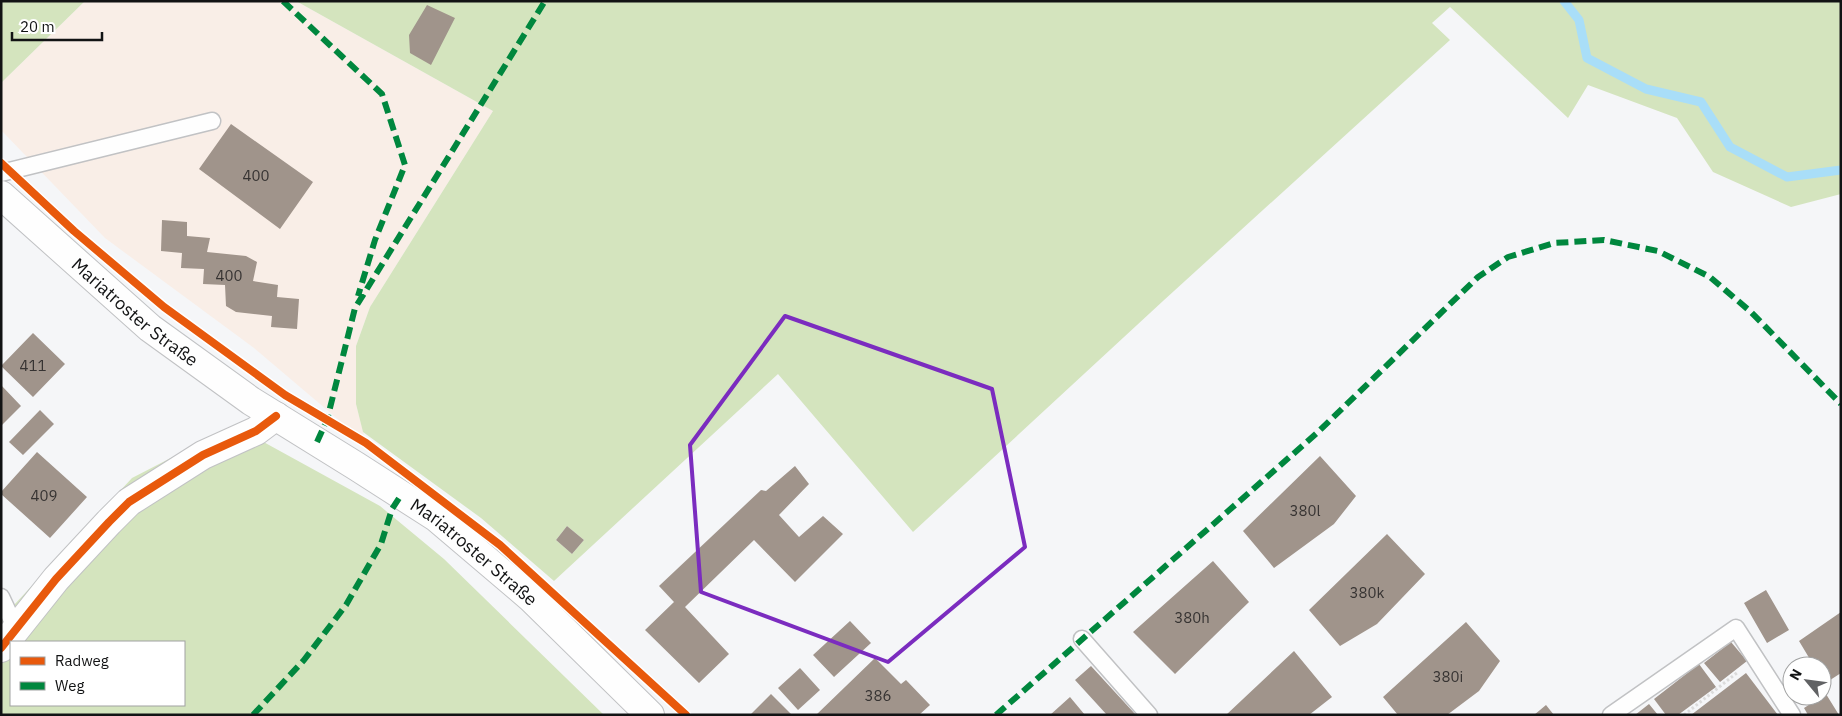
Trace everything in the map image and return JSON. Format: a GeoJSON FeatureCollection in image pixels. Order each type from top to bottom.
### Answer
{"type":"FeatureCollection","features":[{"type":"Feature","properties":{"kind":"main road","name":"Mariatroster Straße"},"geometry":{"type":"LineString","coordinates":[[1,195],[150,328],[251,401],[437,518],[531,598],[650,715]]}},
{"type":"Feature","properties":{"kind":"main road"},"geometry":{"type":"LineString","coordinates":[[9,639],[56,579],[129,502],[203,455],[256,431],[276,416]]}},
{"type":"Feature","properties":{"kind":"lane"},"geometry":{"type":"LineString","coordinates":[[1,173],[212,121]]}},
{"type":"Feature","properties":{"kind":"lane"},"geometry":{"type":"LineString","coordinates":[[1,597],[9,639]]}},
{"type":"Feature","properties":{"kind":"lane"},"geometry":{"type":"LineString","coordinates":[[1611,715],[1736,628],[1792,715]]}},
{"type":"Feature","properties":{"kind":"lane"},"geometry":{"type":"LineString","coordinates":[[1082,640],[1149,715]]}},
{"type":"Feature","properties":{"kind":"path"},"geometry":{"type":"LineString","coordinates":[[1684,715],[1756,658]]}},
{"type":"Feature","properties":{"kind":"highlighted area"},"geometry":{"type":"Polygon","coordinates":[[[785,316],[992,389],[1025,547],[888,662],[701,592],[690,445],[785,316]]]}},
{"type":"Feature","properties":{"kind":"shaded area"},"geometry":{"type":"Polygon","coordinates":[[[85,1],[296,1],[493,111],[370,307],[356,346],[356,404],[366,443],[254,348],[105,238],[1,130],[1,83],[85,1]]]}},
{"type":"Feature","properties":{"kind":"green space"},"geometry":{"type":"Polygon","coordinates":[[[1,1],[85,1],[1,83],[1,1]]]}},
{"type":"Feature","properties":{"kind":"green space"},"geometry":{"type":"Polygon","coordinates":[[[296,1],[1841,1],[1841,194],[1791,207],[1713,172],[1677,118],[1588,85],[1568,118],[1450,7],[1432,23],[1450,40],[913,532],[778,374],[554,581],[481,518],[363,432],[356,404],[356,346],[370,307],[493,111],[296,1]],[[567,526],[556,540],[572,554],[584,540],[567,526]]]}},
{"type":"Feature","properties":{"kind":"green space"},"geometry":{"type":"Polygon","coordinates":[[[240,429],[380,506],[444,559],[604,715],[1,715],[1,619],[132,478],[194,446],[240,429]]]}},
{"type":"Feature","properties":{"kind":"building"},"geometry":{"type":"Polygon","coordinates":[[[427,5],[455,18],[431,65],[410,53],[409,35],[427,5]]]}},
{"type":"Feature","properties":{"kind":"building"},"geometry":{"type":"Polygon","coordinates":[[[231,124],[313,182],[280,229],[199,169],[231,124]]]}},
{"type":"Feature","properties":{"kind":"building"},"geometry":{"type":"Polygon","coordinates":[[[162,220],[187,222],[187,236],[210,238],[207,252],[246,256],[257,262],[253,281],[278,285],[277,297],[299,299],[297,329],[271,327],[272,316],[236,312],[226,306],[225,285],[203,284],[204,269],[181,268],[182,253],[161,251],[162,220]]]}},
{"type":"Feature","properties":{"kind":"building"},"geometry":{"type":"Polygon","coordinates":[[[33,333],[65,364],[33,397],[1,366],[33,333]]]}},
{"type":"Feature","properties":{"kind":"building"},"geometry":{"type":"Polygon","coordinates":[[[1,385],[21,406],[1,426],[1,385]]]}},
{"type":"Feature","properties":{"kind":"building"},"geometry":{"type":"Polygon","coordinates":[[[40,410],[54,424],[23,455],[9,442],[40,410]]]}},
{"type":"Feature","properties":{"kind":"building"},"geometry":{"type":"Polygon","coordinates":[[[37,452],[87,497],[50,538],[1,494],[37,452]]]}},
{"type":"Feature","properties":{"kind":"building"},"geometry":{"type":"Polygon","coordinates":[[[1320,456],[1356,496],[1334,524],[1274,568],[1243,531],[1320,456]]]}},
{"type":"Feature","properties":{"kind":"building"},"geometry":{"type":"Polygon","coordinates":[[[795,466],[809,484],[779,515],[799,537],[823,516],[843,534],[795,582],[754,540],[685,607],[729,654],[699,683],[645,630],[674,602],[659,586],[761,490],[766,491],[795,466]]]}},
{"type":"Feature","properties":{"kind":"building"},"geometry":{"type":"Polygon","coordinates":[[[567,526],[584,540],[572,554],[556,540],[567,526]]]}},
{"type":"Feature","properties":{"kind":"building"},"geometry":{"type":"Polygon","coordinates":[[[1387,534],[1425,574],[1377,624],[1340,646],[1309,610],[1387,534]]]}},
{"type":"Feature","properties":{"kind":"building"},"geometry":{"type":"Polygon","coordinates":[[[1213,561],[1249,602],[1175,674],[1133,632],[1213,561]]]}},
{"type":"Feature","properties":{"kind":"building"},"geometry":{"type":"Polygon","coordinates":[[[1766,590],[1789,630],[1767,643],[1744,603],[1766,590]]]}},
{"type":"Feature","properties":{"kind":"building"},"geometry":{"type":"Polygon","coordinates":[[[1841,612],[1841,673],[1832,679],[1832,656],[1808,656],[1799,641],[1841,612]]]}},
{"type":"Feature","properties":{"kind":"building"},"geometry":{"type":"Polygon","coordinates":[[[850,621],[871,643],[834,677],[813,655],[850,621]]]}},
{"type":"Feature","properties":{"kind":"building"},"geometry":{"type":"Polygon","coordinates":[[[1466,622],[1500,661],[1479,691],[1447,715],[1398,715],[1383,697],[1466,622]]]}},
{"type":"Feature","properties":{"kind":"building"},"geometry":{"type":"Polygon","coordinates":[[[1731,642],[1747,661],[1720,682],[1704,663],[1731,642]]]}},
{"type":"Feature","properties":{"kind":"building"},"geometry":{"type":"Polygon","coordinates":[[[1294,651],[1332,697],[1309,715],[1226,715],[1294,651]]]}},
{"type":"Feature","properties":{"kind":"building"},"geometry":{"type":"Polygon","coordinates":[[[875,658],[901,684],[906,680],[930,705],[919,715],[816,715],[875,658]]]}},
{"type":"Feature","properties":{"kind":"building"},"geometry":{"type":"Polygon","coordinates":[[[1699,664],[1716,687],[1678,715],[1666,715],[1654,699],[1699,664]]]}},
{"type":"Feature","properties":{"kind":"building"},"geometry":{"type":"Polygon","coordinates":[[[1091,666],[1136,715],[1107,715],[1075,680],[1091,666]]]}},
{"type":"Feature","properties":{"kind":"building"},"geometry":{"type":"Polygon","coordinates":[[[800,668],[820,690],[798,710],[778,688],[800,668]]]}},
{"type":"Feature","properties":{"kind":"building"},"geometry":{"type":"Polygon","coordinates":[[[1746,673],[1778,715],[1691,715],[1746,673]]]}},
{"type":"Feature","properties":{"kind":"building"},"geometry":{"type":"Polygon","coordinates":[[[771,694],[792,715],[750,715],[771,694]]]}},
{"type":"Feature","properties":{"kind":"building"},"geometry":{"type":"Polygon","coordinates":[[[1070,697],[1085,715],[1050,715],[1070,697]]]}},
{"type":"Feature","properties":{"kind":"building"},"geometry":{"type":"Polygon","coordinates":[[[1649,704],[1658,715],[1635,715],[1649,704]]]}},
{"type":"Feature","properties":{"kind":"building"},"geometry":{"type":"Polygon","coordinates":[[[1832,704],[1839,715],[1808,715],[1804,708],[1807,706],[1832,706],[1832,704]]]}},
{"type":"Feature","properties":{"kind":"building"},"geometry":{"type":"Polygon","coordinates":[[[1546,705],[1554,715],[1534,715],[1546,705]]]}},
{"type":"Feature","properties":{"kind":"waterway"},"geometry":{"type":"LineString","coordinates":[[1564,1],[1579,20],[1587,58],[1646,89],[1701,102],[1730,147],[1787,177],[1841,170]]}},
{"type":"Feature","properties":{"kind":"marked path"},"geometry":{"type":"LineString","coordinates":[[283,1],[382,94],[405,165],[375,240],[358,296]]}},
{"type":"Feature","properties":{"kind":"marked path"},"geometry":{"type":"LineString","coordinates":[[317,442],[327,420],[355,308],[545,1]]}},
{"type":"Feature","properties":{"kind":"marked path"},"geometry":{"type":"LineString","coordinates":[[996,715],[1317,433],[1478,277],[1508,257],[1554,243],[1604,240],[1658,251],[1710,277],[1751,312],[1841,404]]}},
{"type":"Feature","properties":{"kind":"marked path"},"geometry":{"type":"LineString","coordinates":[[253,715],[304,660],[346,605],[381,544],[392,509],[401,495]]}},
{"type":"Feature","properties":{"kind":"cycle path"},"geometry":{"type":"LineString","coordinates":[[1,163],[74,231],[164,307],[285,395],[366,443],[500,545],[686,715]]}},
{"type":"Feature","properties":{"kind":"cycle path"},"geometry":{"type":"LineString","coordinates":[[1,648],[56,579],[129,502],[203,455],[256,431],[276,416]]}}]}
